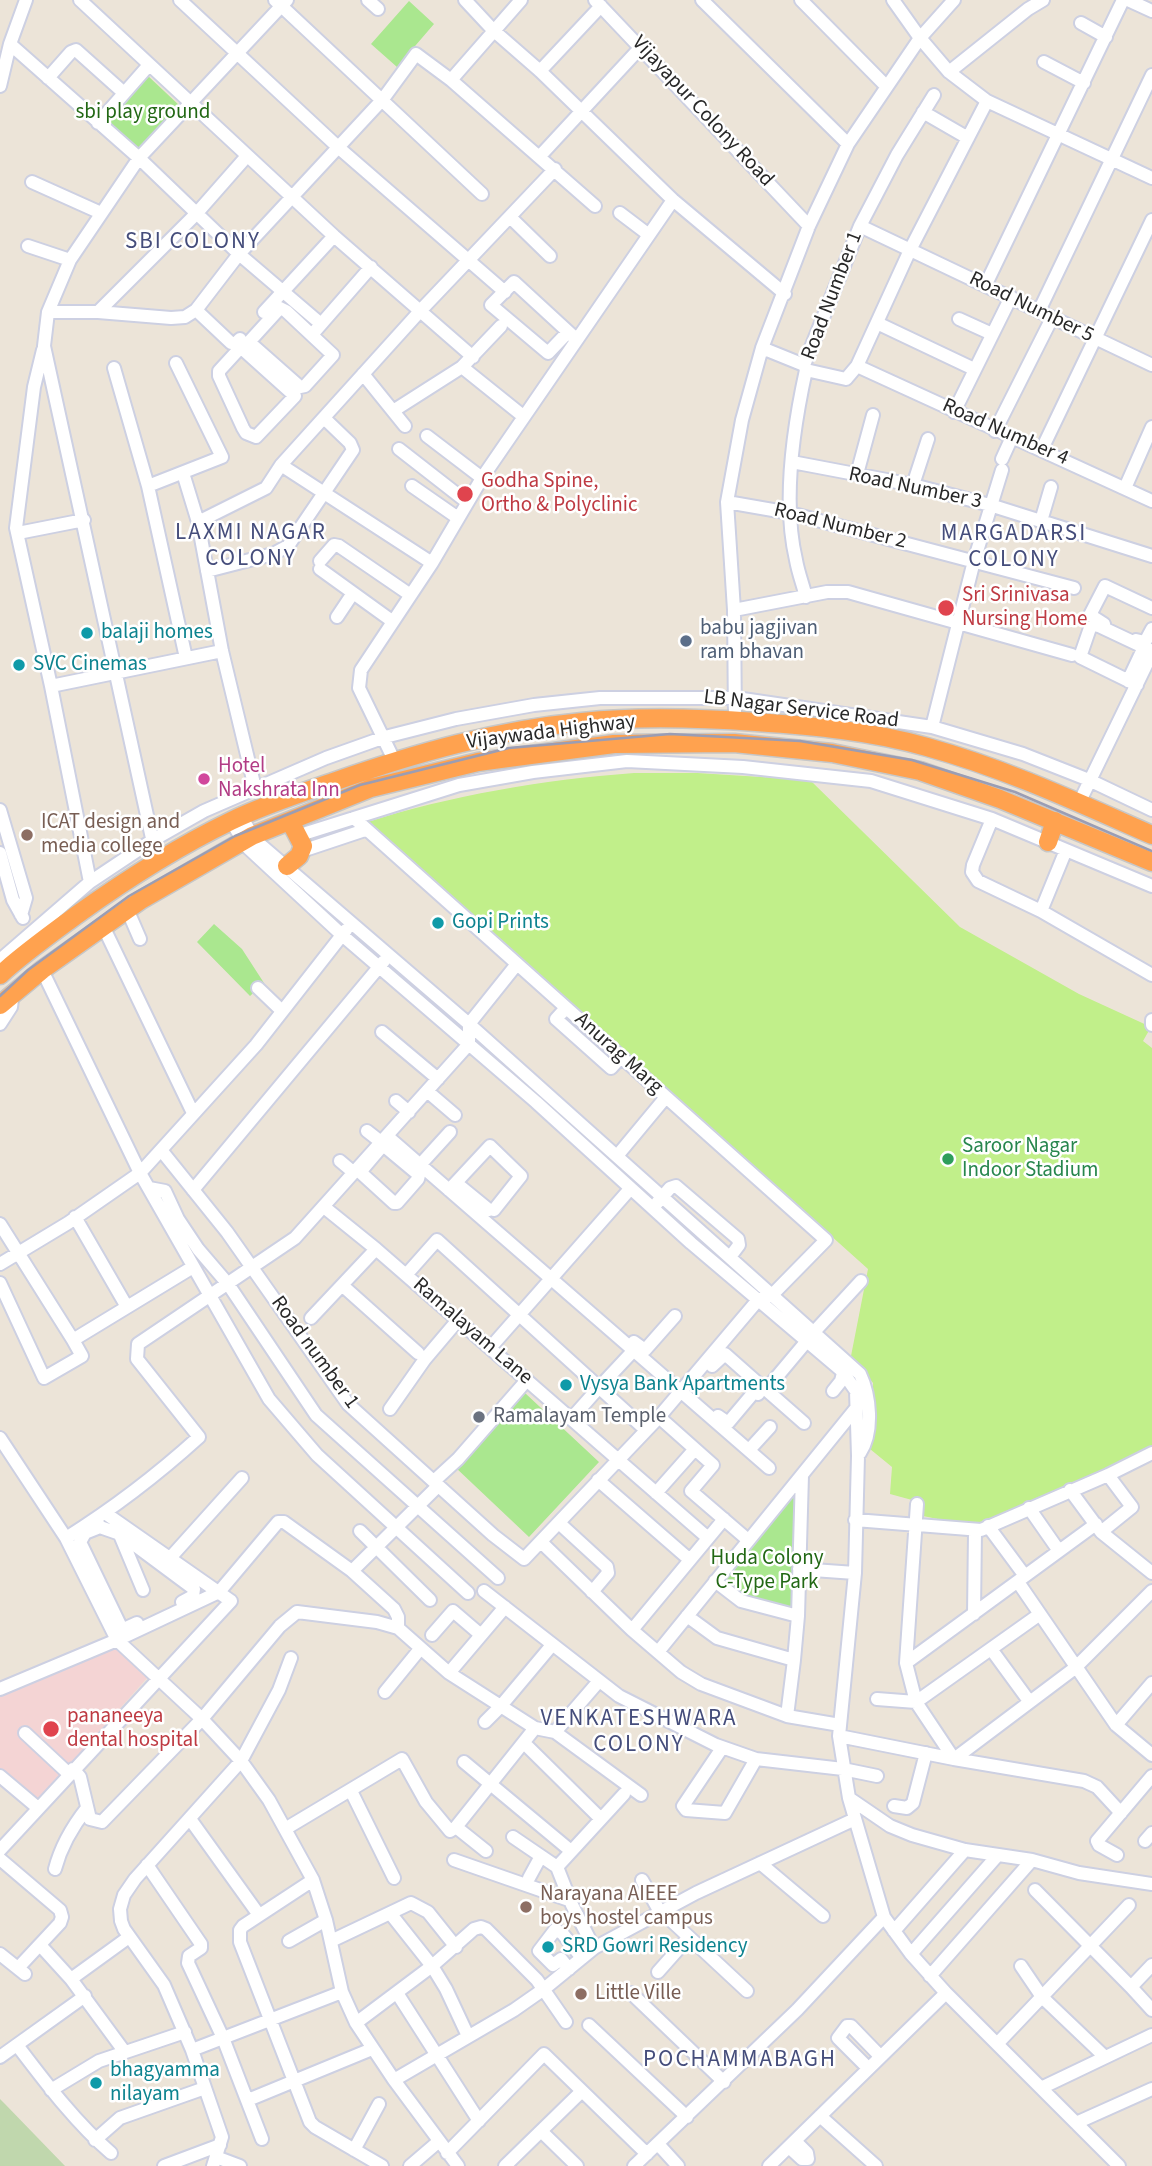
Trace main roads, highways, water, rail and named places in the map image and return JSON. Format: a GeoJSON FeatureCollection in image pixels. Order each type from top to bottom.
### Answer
{"type":"FeatureCollection","features":[{"type":"Feature","properties":{"kind":"highway","name":"Vijaywada Highway"},"geometry":{"type":"LineString","coordinates":[[0,975],[32,939],[128,878],[236,818],[394,760],[474,738],[582,722],[632,719],[735,721],[831,727],[869,734],[928,747],[1027,782],[1152,835]]}},
{"type":"Feature","properties":{"kind":"highway"},"geometry":{"type":"LineString","coordinates":[[844,755],[847,730]]}},
{"type":"Feature","properties":{"kind":"highway"},"geometry":{"type":"LineString","coordinates":[[867,760],[869,734]]}},
{"type":"Feature","properties":{"kind":"highway"},"geometry":{"type":"LineString","coordinates":[[474,738],[478,762]]}},
{"type":"Feature","properties":{"kind":"highway","name":"Vijaywada Highway"},"geometry":{"type":"LineString","coordinates":[[6,999],[127,909],[247,839],[297,836],[371,789],[478,762],[614,744],[734,743],[844,755],[920,771],[1055,821],[1152,862]]}},
{"type":"Feature","properties":{"kind":"highway"},"geometry":{"type":"LineString","coordinates":[[1048,842],[1055,821]]}},
{"type":"Feature","properties":{"kind":"highway"},"geometry":{"type":"LineString","coordinates":[[287,866],[295,862],[297,836]]}},
{"type":"Feature","properties":{"kind":"railway"},"geometry":{"type":"LineString","coordinates":[[0,996],[28,970],[129,896],[235,836],[360,785],[509,748],[670,734],[800,741],[912,760],[1015,792],[1152,851]]}},
{"type":"Feature","properties":{"kind":"place","name":"Godha Spine, Ortho & Polyclinic"},"geometry":{"type":"Point","coordinates":[465,494]}},
{"type":"Feature","properties":{"kind":"place","name":"Sri Srinivasa Nursing Home"},"geometry":{"type":"Point","coordinates":[946,608]}},
{"type":"Feature","properties":{"kind":"place","name":"balaji homes"},"geometry":{"type":"Point","coordinates":[87,633]}},
{"type":"Feature","properties":{"kind":"place","name":"babu jagjivan ram bhavan"},"geometry":{"type":"Point","coordinates":[686,641]}},
{"type":"Feature","properties":{"kind":"place","name":"SVC Cinemas"},"geometry":{"type":"Point","coordinates":[19,665]}},
{"type":"Feature","properties":{"kind":"place","name":"Hotel Nakshrata Inn"},"geometry":{"type":"Point","coordinates":[204,779]}},
{"type":"Feature","properties":{"kind":"place","name":"ICAT design and media college"},"geometry":{"type":"Point","coordinates":[27,835]}},
{"type":"Feature","properties":{"kind":"place","name":"Gopi Prints"},"geometry":{"type":"Point","coordinates":[438,923]}},
{"type":"Feature","properties":{"kind":"place","name":"Saroor Nagar Indoor Stadium"},"geometry":{"type":"Point","coordinates":[948,1159]}},
{"type":"Feature","properties":{"kind":"place","name":"Vysya Bank Apartments"},"geometry":{"type":"Point","coordinates":[566,1385]}},
{"type":"Feature","properties":{"kind":"place","name":"Ramalayam Temple"},"geometry":{"type":"Point","coordinates":[479,1417]}},
{"type":"Feature","properties":{"kind":"place","name":"pananeeya dental hospital"},"geometry":{"type":"Point","coordinates":[51,1729]}},
{"type":"Feature","properties":{"kind":"place","name":"Narayana AIEEE boys hostel campus"},"geometry":{"type":"Point","coordinates":[526,1907]}},
{"type":"Feature","properties":{"kind":"place","name":"SRD Gowri Residency"},"geometry":{"type":"Point","coordinates":[548,1947]}},
{"type":"Feature","properties":{"kind":"place","name":"Little Ville"},"geometry":{"type":"Point","coordinates":[581,1994]}},
{"type":"Feature","properties":{"kind":"place","name":"bhagyamma nilayam"},"geometry":{"type":"Point","coordinates":[96,2083]}},
{"type":"Feature","properties":{"kind":"district","name":"SBI COLONY"},"geometry":{"type":"Point","coordinates":[193,243]}},
{"type":"Feature","properties":{"kind":"district","name":"LAXMI NAGAR COLONY"},"geometry":{"type":"Point","coordinates":[251,547]}},
{"type":"Feature","properties":{"kind":"district","name":"MARGADARSI COLONY"},"geometry":{"type":"Point","coordinates":[1014,548]}},
{"type":"Feature","properties":{"kind":"district","name":"VENKATESHWARA COLONY"},"geometry":{"type":"Point","coordinates":[639,1733]}},
{"type":"Feature","properties":{"kind":"district","name":"POCHAMMABAGH"},"geometry":{"type":"Point","coordinates":[740,2061]}},
{"type":"Feature","properties":{"kind":"park label","name":"sbi play ground"},"geometry":{"type":"Point","coordinates":[143,113]}},
{"type":"Feature","properties":{"kind":"park label","name":"Huda Colony C-Type Park"},"geometry":{"type":"Point","coordinates":[767,1571]}}]}
